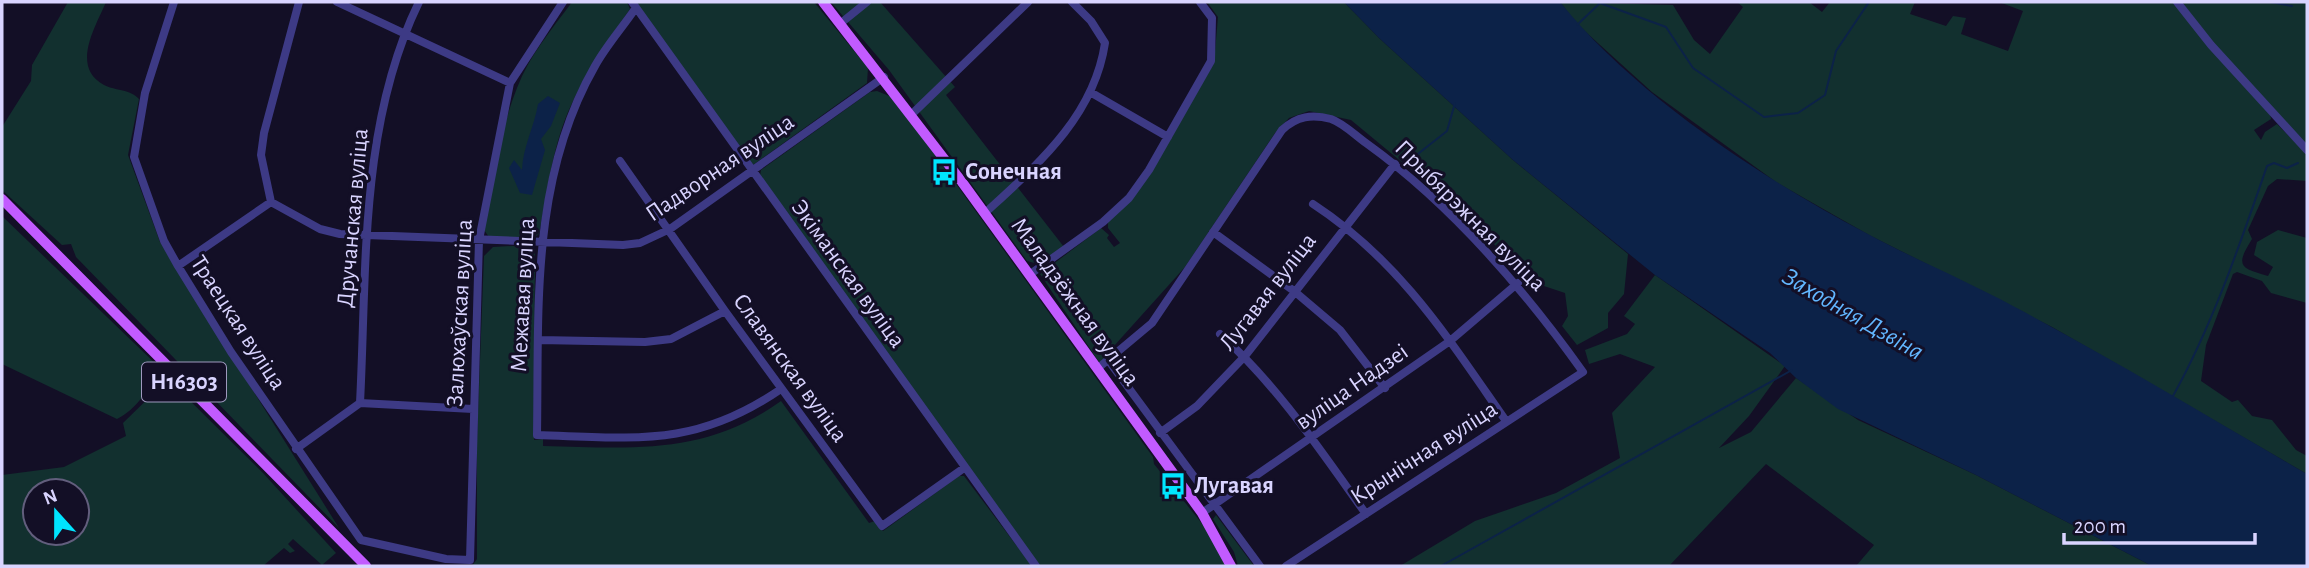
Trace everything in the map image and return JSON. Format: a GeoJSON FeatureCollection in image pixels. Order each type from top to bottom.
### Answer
{"type":"FeatureCollection","features":[{"type":"Feature","properties":{"kind":"main road","name":"Маладзёжная вуліца"},"geometry":{"type":"LineString","coordinates":[[823,2],[912,114],[1202,513],[1231,566]]}},
{"type":"Feature","properties":{"kind":"main road","name":"Н16303"},"geometry":{"type":"LineString","coordinates":[[2,199],[366,566]]}},
{"type":"Feature","properties":{"kind":"street","name":"Траецкая вуліца"},"geometry":{"type":"LineString","coordinates":[[174,2],[145,93],[133,151],[164,241],[296,449],[362,540]]}},
{"type":"Feature","properties":{"kind":"street"},"geometry":{"type":"LineString","coordinates":[[178,266],[271,202],[261,155],[264,133],[299,2]]}},
{"type":"Feature","properties":{"kind":"street"},"geometry":{"type":"LineString","coordinates":[[337,2],[510,83]]}},
{"type":"Feature","properties":{"kind":"street","name":"Дручанская вуліца"},"geometry":{"type":"LineString","coordinates":[[360,403],[371,180],[386,89],[403,34],[419,2]]}},
{"type":"Feature","properties":{"kind":"street","name":"Залюхаўская вуліца"},"geometry":{"type":"LineString","coordinates":[[362,540],[446,559],[470,560],[479,240],[510,83],[563,2]]}},
{"type":"Feature","properties":{"kind":"street"},"geometry":{"type":"LineString","coordinates":[[841,23],[867,2]]}},
{"type":"Feature","properties":{"kind":"street"},"geometry":{"type":"LineString","coordinates":[[912,114],[1028,2]]}},
{"type":"Feature","properties":{"kind":"street"},"geometry":{"type":"LineString","coordinates":[[985,214],[1044,159],[1077,119],[1090,92],[1105,43],[1091,21],[1072,2]]}},
{"type":"Feature","properties":{"kind":"street"},"geometry":{"type":"LineString","coordinates":[[1029,275],[1103,222],[1129,198],[1168,137],[1211,61],[1212,18],[1200,2]]}},
{"type":"Feature","properties":{"kind":"street"},"geometry":{"type":"LineString","coordinates":[[2177,2],[2211,45],[2307,150]]}},
{"type":"Feature","properties":{"kind":"street","name":"Экіманская вуліца"},"geometry":{"type":"LineString","coordinates":[[633,5],[751,173],[1036,566]]}},
{"type":"Feature","properties":{"kind":"street","name":"Межавая вуліца"},"geometry":{"type":"LineString","coordinates":[[633,5],[595,65],[571,116],[555,167],[540,242],[537,435],[652,438],[705,429],[748,412],[781,389]]}},
{"type":"Feature","properties":{"kind":"street","name":"Падворная вуліца"},"geometry":{"type":"LineString","coordinates":[[271,202],[320,229],[340,234],[623,245],[640,243],[670,229],[884,77]]}},
{"type":"Feature","properties":{"kind":"street"},"geometry":{"type":"LineString","coordinates":[[1090,92],[1168,137]]}},
{"type":"Feature","properties":{"kind":"street","name":"Прыбярэжная вуліца"},"geometry":{"type":"LineString","coordinates":[[1097,369],[1152,323],[1282,130],[1292,121],[1310,115],[1334,120],[1395,164],[1518,283],[1583,372]]}},
{"type":"Feature","properties":{"kind":"street","name":"Славянская вуліца"},"geometry":{"type":"LineString","coordinates":[[620,161],[670,229],[724,311],[882,526],[964,468]]}},
{"type":"Feature","properties":{"kind":"street","name":"Лугавая вуліца"},"geometry":{"type":"LineString","coordinates":[[1160,433],[1197,406],[1245,356],[1395,164]]}},
{"type":"Feature","properties":{"kind":"street"},"geometry":{"type":"LineString","coordinates":[[1313,204],[1345,225],[1403,279],[1506,421]]}},
{"type":"Feature","properties":{"kind":"street"},"geometry":{"type":"LineString","coordinates":[[1213,232],[1294,291],[1340,330],[1385,388]]}},
{"type":"Feature","properties":{"kind":"street","name":"вуліца Надзеі"},"geometry":{"type":"LineString","coordinates":[[1202,513],[1450,341],[1518,283]]}},
{"type":"Feature","properties":{"kind":"street"},"geometry":{"type":"LineString","coordinates":[[539,340],[645,342],[671,339],[724,311]]}},
{"type":"Feature","properties":{"kind":"street"},"geometry":{"type":"LineString","coordinates":[[1220,334],[1245,356],[1312,439],[1366,514]]}},
{"type":"Feature","properties":{"kind":"street"},"geometry":{"type":"LineString","coordinates":[[1108,360],[1260,566]]}},
{"type":"Feature","properties":{"kind":"street","name":"Крынічная вуліца"},"geometry":{"type":"LineString","coordinates":[[1286,566],[1583,372]]}},
{"type":"Feature","properties":{"kind":"street"},"geometry":{"type":"LineString","coordinates":[[296,449],[360,403],[473,410]]}},
{"type":"Feature","properties":{"kind":"street"},"geometry":{"type":"LineString","coordinates":[[351,551],[362,540]]}},
{"type":"Feature","properties":{"kind":"green space"},"geometry":{"type":"Polygon","coordinates":[[[68,2],[106,2],[88,46],[89,68],[94,77],[104,85],[131,93],[139,99],[128,155],[160,242],[339,528],[76,257],[71,244],[62,245],[2,190],[2,127],[31,81],[32,65],[68,2]]]}},
{"type":"Feature","properties":{"kind":"green space"},"geometry":{"type":"Polygon","coordinates":[[[572,2],[627,2],[630,9],[604,46],[568,112],[554,157],[539,234],[534,238],[489,237],[484,230],[497,158],[511,105],[522,76],[541,43],[572,2]]]}},
{"type":"Feature","properties":{"kind":"green space"},"geometry":{"type":"Polygon","coordinates":[[[635,2],[814,2],[868,68],[867,83],[753,165],[635,2]]]}},
{"type":"Feature","properties":{"kind":"green space"},"geometry":{"type":"Polygon","coordinates":[[[831,2],[880,2],[955,87],[946,95],[1064,247],[1038,264],[1027,261],[889,70],[831,2]]]}},
{"type":"Feature","properties":{"kind":"green space"},"geometry":{"type":"Polygon","coordinates":[[[1207,2],[1344,2],[1379,38],[1513,160],[1628,254],[1624,294],[1608,313],[1608,328],[1577,345],[1562,326],[1568,316],[1565,293],[1535,283],[1444,197],[1351,120],[1309,111],[1289,118],[1275,133],[1185,267],[1105,356],[1107,359],[1099,362],[1040,274],[1101,228],[1109,235],[1107,238],[1114,247],[1120,243],[1108,228],[1108,222],[1132,198],[1214,63],[1218,17],[1207,2]]]}},
{"type":"Feature","properties":{"kind":"green space"},"geometry":{"type":"Polygon","coordinates":[[[1560,2],[1673,5],[1694,40],[1710,54],[1743,7],[1737,2],[1809,2],[1822,12],[1830,2],[1915,2],[1910,14],[1946,26],[1953,16],[1966,18],[1961,34],[2008,51],[2023,11],[1999,2],[2174,2],[2270,114],[2271,119],[2254,130],[2261,140],[2265,132],[2277,124],[2307,154],[2307,181],[2277,179],[2268,186],[2248,230],[2252,239],[2242,260],[2246,268],[2268,276],[2273,267],[2254,255],[2257,242],[2278,230],[2307,238],[2307,303],[2271,293],[2262,281],[2237,272],[2233,274],[2206,345],[2201,381],[2232,402],[2238,400],[2252,416],[2272,420],[2296,450],[2307,456],[2307,474],[2052,327],[1869,235],[1776,182],[1652,92],[1578,25],[1560,2]]]}},
{"type":"Feature","properties":{"kind":"green space"},"geometry":{"type":"Polygon","coordinates":[[[2182,2],[2307,2],[2307,147],[2212,42],[2182,2]]]}},
{"type":"Feature","properties":{"kind":"green space"},"geometry":{"type":"Polygon","coordinates":[[[877,91],[894,98],[1153,457],[1154,464],[1216,541],[1225,566],[1040,566],[760,176],[761,170],[870,92],[877,91]]]}},
{"type":"Feature","properties":{"kind":"green space"},"geometry":{"type":"Polygon","coordinates":[[[2,216],[160,368],[142,397],[124,415],[117,419],[2,364],[2,216]]]}},
{"type":"Feature","properties":{"kind":"green space"},"geometry":{"type":"Polygon","coordinates":[[[531,245],[535,249],[534,440],[543,439],[543,446],[637,447],[696,440],[724,432],[753,419],[781,401],[869,523],[875,521],[883,531],[959,476],[964,476],[1032,566],[472,566],[477,559],[477,439],[484,256],[493,247],[531,245]]]}},
{"type":"Feature","properties":{"kind":"green space"},"geometry":{"type":"Polygon","coordinates":[[[1655,275],[1785,366],[1749,416],[1719,448],[1751,432],[1796,378],[1858,420],[1976,475],[2152,566],[1856,566],[1874,545],[1766,464],[1669,566],[1400,566],[1475,521],[1556,493],[1620,458],[1612,413],[1655,367],[1620,354],[1589,364],[1585,350],[1627,334],[1635,324],[1624,316],[1655,275]]]}},
{"type":"Feature","properties":{"kind":"green space"},"geometry":{"type":"Polygon","coordinates":[[[168,379],[263,473],[336,553],[322,565],[293,539],[288,544],[295,551],[290,553],[284,548],[263,566],[2,566],[2,475],[64,467],[126,436],[123,423],[168,379]]]}},
{"type":"Feature","properties":{"kind":"green space"},"geometry":{"type":"Polygon","coordinates":[[[1216,515],[1254,566],[1238,566],[1234,552],[1213,519],[1216,515]]]}},
{"type":"Feature","properties":{"kind":"water","name":"Заходняя Дзвіна"},"geometry":{"type":"Polygon","coordinates":[[[1344,2],[1560,2],[1590,36],[1625,69],[1662,101],[1742,160],[1825,211],[1884,243],[1995,296],[2050,326],[2307,474],[2307,566],[2152,566],[1976,475],[1838,409],[1796,378],[1770,353],[1655,275],[1513,160],[1379,38],[1344,2]]]}},
{"type":"Feature","properties":{"kind":"water"},"geometry":{"type":"Polygon","coordinates":[[[548,96],[560,103],[551,126],[541,139],[545,150],[532,195],[520,193],[509,168],[514,160],[522,170],[538,104],[548,96]]]}},
{"type":"Feature","properties":{"kind":"waterway"},"geometry":{"type":"LineString","coordinates":[[1577,25],[1600,3],[1666,27],[1693,68],[1764,117],[1798,113],[1825,95],[1836,51],[1869,2]]}},
{"type":"Feature","properties":{"kind":"waterway"},"geometry":{"type":"LineString","coordinates":[[2270,2],[2292,6]]}},
{"type":"Feature","properties":{"kind":"waterway"},"geometry":{"type":"LineString","coordinates":[[1414,157],[1447,131],[1455,103]]}},
{"type":"Feature","properties":{"kind":"waterway"},"geometry":{"type":"LineString","coordinates":[[2173,396],[2213,312],[2267,166],[2274,163],[2287,168],[2298,163]]}},
{"type":"Feature","properties":{"kind":"waterway"},"geometry":{"type":"LineString","coordinates":[[1441,566],[1792,370]]}},
{"type":"Feature","properties":{"kind":"place","name":"Сонечная"},"geometry":{"type":"Point","coordinates":[944,172]}},
{"type":"Feature","properties":{"kind":"place","name":"Лугавая"},"geometry":{"type":"Point","coordinates":[1173,486]}}]}
